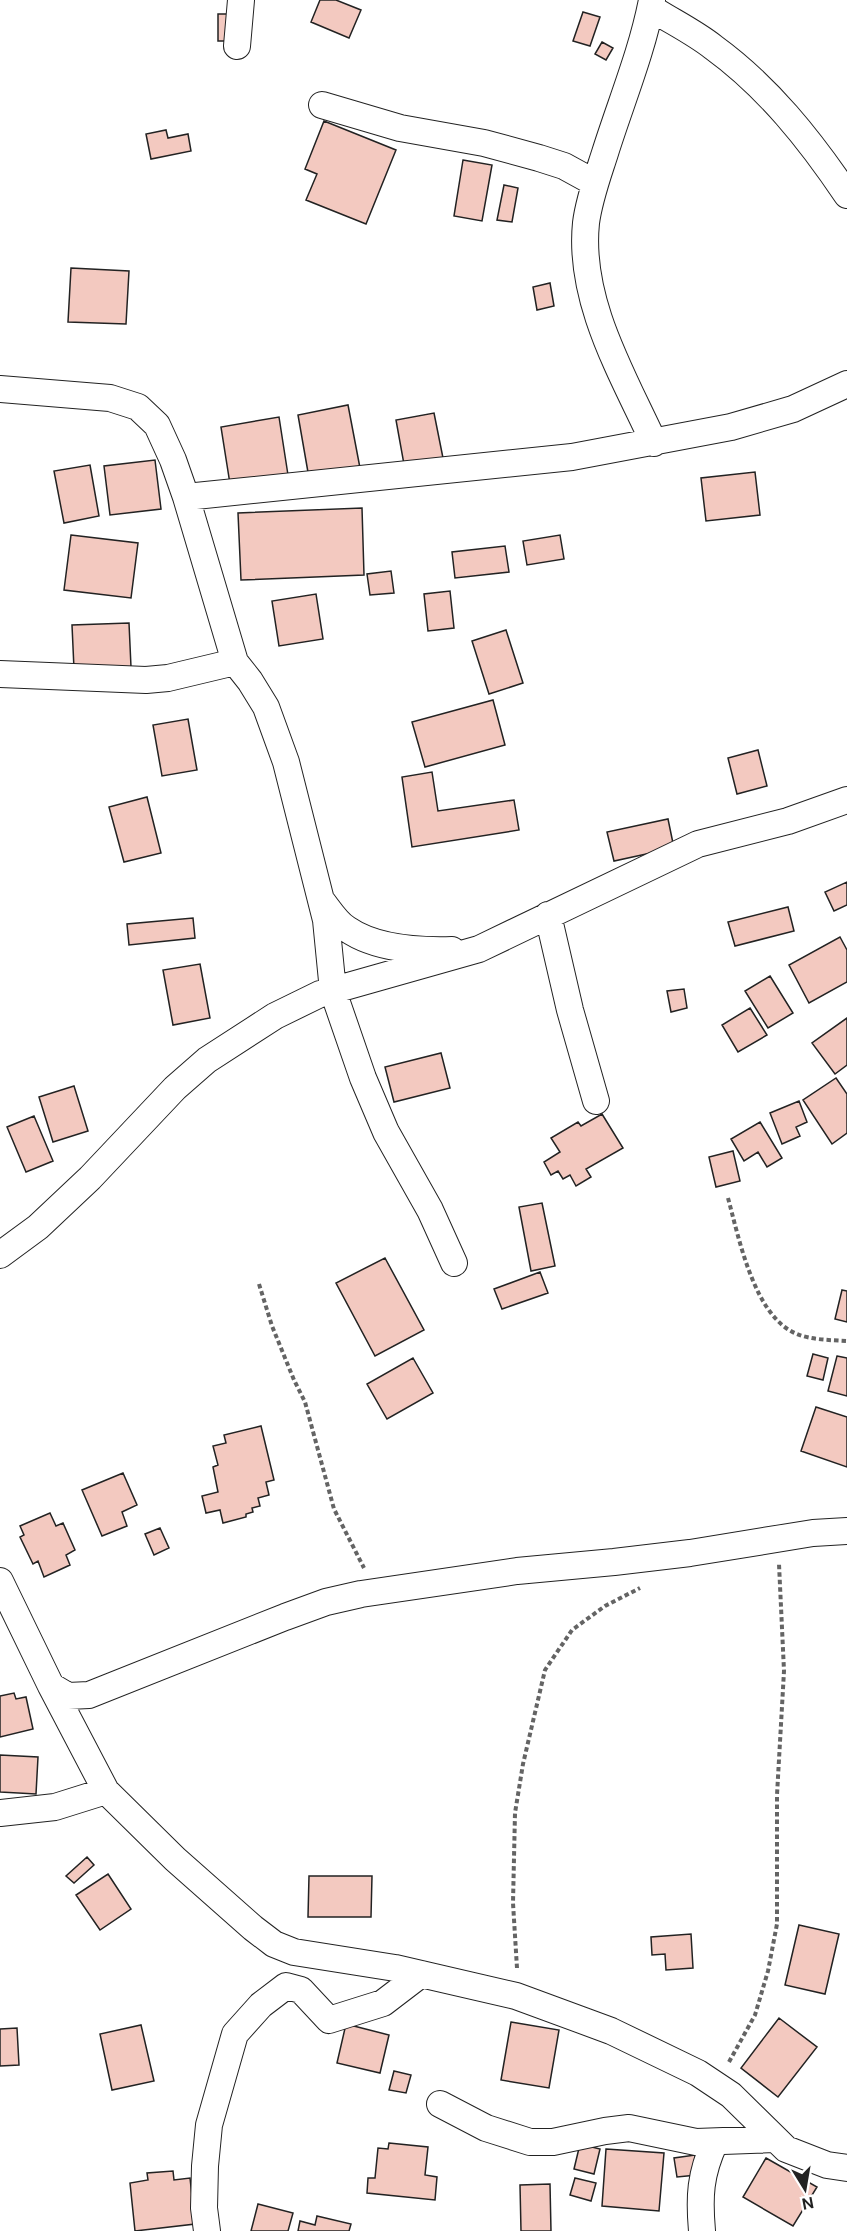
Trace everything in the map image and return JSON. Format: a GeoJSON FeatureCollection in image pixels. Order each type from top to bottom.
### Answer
{"type":"FeatureCollection","features":[{"type":"Feature","properties":{"kind":"street"},"geometry":{"type":"LineString","coordinates":[[237,46],[241,0]]}},
{"type":"Feature","properties":{"kind":"street"},"geometry":{"type":"LineString","coordinates":[[654,443],[605,337],[593,298],[586,262],[586,223],[595,183],[651,4],[713,46],[761,87],[797,126],[847,195]]}},
{"type":"Feature","properties":{"kind":"street"},"geometry":{"type":"LineString","coordinates":[[322,105],[400,128],[484,143],[539,158],[564,166],[595,183]]}},
{"type":"Feature","properties":{"kind":"street"},"geometry":{"type":"LineString","coordinates":[[186,497],[572,457],[654,443],[731,427],[793,409],[847,384]]}},
{"type":"Feature","properties":{"kind":"street"},"geometry":{"type":"LineString","coordinates":[[0,388],[110,398],[138,407],[157,425],[186,497],[235,662],[266,707],[286,762],[326,920],[333,991],[363,1078],[386,1132],[430,1210],[454,1263]]}},
{"type":"Feature","properties":{"kind":"street"},"geometry":{"type":"LineString","coordinates":[[0,674],[147,680],[168,678],[235,662]]}},
{"type":"Feature","properties":{"kind":"street"},"geometry":{"type":"LineString","coordinates":[[0,1256],[38,1227],[81,1186],[175,1088],[207,1060],[275,1016],[320,994],[479,949],[698,844],[841,810]]}},
{"type":"Feature","properties":{"kind":"street"},"geometry":{"type":"LineString","coordinates":[[321,900],[346,929],[368,940],[393,947],[432,951],[479,949]]}},
{"type":"Feature","properties":{"kind":"street"},"geometry":{"type":"LineString","coordinates":[[548,915],[570,1010],[596,1101]]}},
{"type":"Feature","properties":{"kind":"street"},"geometry":{"type":"LineString","coordinates":[[813,1533],[847,1518]]}},
{"type":"Feature","properties":{"kind":"street"},"geometry":{"type":"LineString","coordinates":[[51,1686],[68,1696],[89,1695],[326,1602],[517,1571],[614,1562],[813,1533],[847,1531]]}},
{"type":"Feature","properties":{"kind":"street"},"geometry":{"type":"LineString","coordinates":[[0,1581],[106,1791],[175,1859],[274,1944],[294,1952],[395,1968],[516,1996],[611,2031],[698,2073],[731,2095],[786,2150],[827,2164],[847,2168]]}},
{"type":"Feature","properties":{"kind":"street"},"geometry":{"type":"LineString","coordinates":[[0,1813],[56,1807],[106,1791]]}},
{"type":"Feature","properties":{"kind":"street"},"geometry":{"type":"LineString","coordinates":[[207,2231],[204,2197],[209,2125],[236,2034],[261,2005],[286,1986],[301,1990],[329,2020],[383,2003],[422,1974]]}},
{"type":"Feature","properties":{"kind":"street"},"geometry":{"type":"LineString","coordinates":[[440,2104],[486,2128],[530,2142],[553,2142],[629,2128],[696,2142],[775,2139]]}},
{"type":"Feature","properties":{"kind":"street"},"geometry":{"type":"LineString","coordinates":[[702,2231],[702,2182],[705,2163],[715,2142]]}},
{"type":"Feature","properties":{"kind":"path"},"geometry":{"type":"LineString","coordinates":[[728,1198],[751,1280],[779,1323],[797,1335],[847,1341]]}},
{"type":"Feature","properties":{"kind":"path"},"geometry":{"type":"LineString","coordinates":[[259,1284],[272,1326],[305,1402],[334,1509],[378,1592]]}},
{"type":"Feature","properties":{"kind":"path"},"geometry":{"type":"LineString","coordinates":[[716,2085],[755,2015],[768,1971],[777,1924],[777,1795],[784,1671],[778,1539]]}},
{"type":"Feature","properties":{"kind":"path"},"geometry":{"type":"LineString","coordinates":[[516,1996],[517,1952],[513,1903],[515,1813],[523,1764],[545,1670],[572,1630],[605,1606],[644,1586]]}},
{"type":"Feature","properties":{"kind":"building"},"geometry":{"type":"Polygon","coordinates":[[[320,0],[336,0],[361,10],[349,38],[311,22],[320,0]]]}},
{"type":"Feature","properties":{"kind":"building"},"geometry":{"type":"Polygon","coordinates":[[[583,12],[600,17],[590,46],[573,41],[583,12]]]}},
{"type":"Feature","properties":{"kind":"building"},"geometry":{"type":"Polygon","coordinates":[[[218,14],[233,14],[234,41],[218,41],[218,14]]]}},
{"type":"Feature","properties":{"kind":"building"},"geometry":{"type":"Polygon","coordinates":[[[602,42],[613,48],[606,60],[595,54],[602,42]]]}},
{"type":"Feature","properties":{"kind":"building"},"geometry":{"type":"Polygon","coordinates":[[[324,121],[396,150],[366,224],[306,200],[317,174],[305,169],[324,121]]]}},
{"type":"Feature","properties":{"kind":"building"},"geometry":{"type":"Polygon","coordinates":[[[166,130],[168,138],[188,134],[191,151],[151,159],[146,134],[166,130]]]}},
{"type":"Feature","properties":{"kind":"building"},"geometry":{"type":"Polygon","coordinates":[[[463,160],[492,165],[482,221],[454,216],[463,160]]]}},
{"type":"Feature","properties":{"kind":"building"},"geometry":{"type":"Polygon","coordinates":[[[504,185],[518,188],[512,222],[497,220],[504,185]]]}},
{"type":"Feature","properties":{"kind":"building"},"geometry":{"type":"Polygon","coordinates":[[[71,268],[129,271],[126,324],[68,322],[71,268]]]}},
{"type":"Feature","properties":{"kind":"building"},"geometry":{"type":"Polygon","coordinates":[[[550,283],[554,306],[537,310],[533,287],[550,283]]]}},
{"type":"Feature","properties":{"kind":"building"},"geometry":{"type":"Polygon","coordinates":[[[348,405],[360,468],[309,478],[298,415],[348,405]]]}},
{"type":"Feature","properties":{"kind":"building"},"geometry":{"type":"Polygon","coordinates":[[[434,413],[444,463],[405,470],[396,420],[434,413]]]}},
{"type":"Feature","properties":{"kind":"building"},"geometry":{"type":"Polygon","coordinates":[[[279,417],[288,475],[230,484],[221,427],[279,417]]]}},
{"type":"Feature","properties":{"kind":"building"},"geometry":{"type":"Polygon","coordinates":[[[155,460],[161,509],[110,515],[104,466],[155,460]]]}},
{"type":"Feature","properties":{"kind":"building"},"geometry":{"type":"Polygon","coordinates":[[[90,465],[99,516],[64,523],[54,471],[90,465]]]}},
{"type":"Feature","properties":{"kind":"building"},"geometry":{"type":"Polygon","coordinates":[[[755,472],[760,515],[706,521],[701,478],[755,472]]]}},
{"type":"Feature","properties":{"kind":"building"},"geometry":{"type":"Polygon","coordinates":[[[362,508],[364,575],[241,580],[238,513],[362,508]]]}},
{"type":"Feature","properties":{"kind":"building"},"geometry":{"type":"Polygon","coordinates":[[[71,535],[138,543],[131,598],[64,590],[71,535]]]}},
{"type":"Feature","properties":{"kind":"building"},"geometry":{"type":"Polygon","coordinates":[[[560,535],[564,559],[527,565],[523,541],[560,535]]]}},
{"type":"Feature","properties":{"kind":"building"},"geometry":{"type":"Polygon","coordinates":[[[505,546],[509,572],[455,578],[452,552],[505,546]]]}},
{"type":"Feature","properties":{"kind":"building"},"geometry":{"type":"Polygon","coordinates":[[[391,571],[394,593],[370,595],[367,574],[391,571]]]}},
{"type":"Feature","properties":{"kind":"building"},"geometry":{"type":"Polygon","coordinates":[[[450,591],[454,628],[428,631],[424,594],[450,591]]]}},
{"type":"Feature","properties":{"kind":"building"},"geometry":{"type":"Polygon","coordinates":[[[316,594],[323,639],[279,646],[272,601],[316,594]]]}},
{"type":"Feature","properties":{"kind":"building"},"geometry":{"type":"Polygon","coordinates":[[[129,623],[131,667],[74,669],[72,625],[129,623]]]}},
{"type":"Feature","properties":{"kind":"building"},"geometry":{"type":"Polygon","coordinates":[[[506,630],[523,683],[489,694],[472,641],[506,630]]]}},
{"type":"Feature","properties":{"kind":"building"},"geometry":{"type":"Polygon","coordinates":[[[493,700],[505,745],[425,767],[412,722],[493,700]]]}},
{"type":"Feature","properties":{"kind":"building"},"geometry":{"type":"Polygon","coordinates":[[[188,719],[197,770],[162,776],[153,725],[188,719]]]}},
{"type":"Feature","properties":{"kind":"building"},"geometry":{"type":"Polygon","coordinates":[[[758,750],[767,786],[737,794],[728,758],[758,750]]]}},
{"type":"Feature","properties":{"kind":"building"},"geometry":{"type":"Polygon","coordinates":[[[432,772],[438,811],[514,800],[519,830],[412,847],[402,777],[432,772]]]}},
{"type":"Feature","properties":{"kind":"building"},"geometry":{"type":"Polygon","coordinates":[[[147,797],[161,853],[124,862],[109,807],[147,797]]]}},
{"type":"Feature","properties":{"kind":"building"},"geometry":{"type":"Polygon","coordinates":[[[668,819],[674,848],[614,861],[607,832],[668,819]]]}},
{"type":"Feature","properties":{"kind":"building"},"geometry":{"type":"Polygon","coordinates":[[[847,882],[847,905],[834,911],[825,892],[847,882]]]}},
{"type":"Feature","properties":{"kind":"building"},"geometry":{"type":"Polygon","coordinates":[[[788,907],[794,931],[735,946],[728,922],[788,907]]]}},
{"type":"Feature","properties":{"kind":"building"},"geometry":{"type":"Polygon","coordinates":[[[193,918],[195,938],[129,945],[127,924],[193,918]]]}},
{"type":"Feature","properties":{"kind":"building"},"geometry":{"type":"Polygon","coordinates":[[[840,937],[847,950],[847,982],[809,1003],[789,965],[840,937]]]}},
{"type":"Feature","properties":{"kind":"building"},"geometry":{"type":"Polygon","coordinates":[[[200,964],[210,1018],[173,1025],[163,970],[200,964]]]}},
{"type":"Feature","properties":{"kind":"building"},"geometry":{"type":"Polygon","coordinates":[[[770,976],[793,1013],[768,1028],[745,991],[770,976]]]}},
{"type":"Feature","properties":{"kind":"building"},"geometry":{"type":"Polygon","coordinates":[[[684,989],[687,1008],[671,1012],[667,991],[684,989]]]}},
{"type":"Feature","properties":{"kind":"building"},"geometry":{"type":"Polygon","coordinates":[[[750,1008],[767,1035],[738,1052],[722,1025],[750,1008]]]}},
{"type":"Feature","properties":{"kind":"building"},"geometry":{"type":"Polygon","coordinates":[[[847,1018],[847,1065],[835,1074],[812,1043],[847,1018]]]}},
{"type":"Feature","properties":{"kind":"building"},"geometry":{"type":"Polygon","coordinates":[[[441,1053],[450,1088],[394,1102],[385,1067],[441,1053]]]}},
{"type":"Feature","properties":{"kind":"building"},"geometry":{"type":"Polygon","coordinates":[[[836,1078],[847,1094],[847,1133],[832,1144],[803,1100],[836,1078]]]}},
{"type":"Feature","properties":{"kind":"building"},"geometry":{"type":"Polygon","coordinates":[[[74,1086],[88,1131],[53,1142],[39,1097],[74,1086]]]}},
{"type":"Feature","properties":{"kind":"building"},"geometry":{"type":"Polygon","coordinates":[[[799,1101],[807,1122],[796,1127],[800,1136],[782,1144],[770,1113],[799,1101]]]}},
{"type":"Feature","properties":{"kind":"building"},"geometry":{"type":"Polygon","coordinates":[[[602,1114],[623,1148],[586,1169],[591,1177],[576,1186],[570,1175],[563,1179],[558,1171],[551,1175],[544,1162],[560,1152],[551,1138],[578,1122],[581,1126],[602,1114]]]}},
{"type":"Feature","properties":{"kind":"building"},"geometry":{"type":"Polygon","coordinates":[[[34,1116],[53,1161],[26,1172],[7,1127],[34,1116]]]}},
{"type":"Feature","properties":{"kind":"building"},"geometry":{"type":"Polygon","coordinates":[[[760,1122],[782,1158],[767,1167],[758,1152],[744,1161],[731,1139],[760,1122]]]}},
{"type":"Feature","properties":{"kind":"building"},"geometry":{"type":"Polygon","coordinates":[[[733,1151],[740,1181],[716,1187],[709,1157],[733,1151]]]}},
{"type":"Feature","properties":{"kind":"building"},"geometry":{"type":"Polygon","coordinates":[[[542,1203],[555,1266],[531,1271],[519,1207],[542,1203]]]}},
{"type":"Feature","properties":{"kind":"building"},"geometry":{"type":"Polygon","coordinates":[[[385,1258],[424,1330],[375,1356],[336,1283],[385,1258]]]}},
{"type":"Feature","properties":{"kind":"building"},"geometry":{"type":"Polygon","coordinates":[[[540,1272],[548,1293],[502,1309],[494,1289],[540,1272]]]}},
{"type":"Feature","properties":{"kind":"building"},"geometry":{"type":"Polygon","coordinates":[[[842,1290],[847,1291],[847,1322],[835,1319],[842,1290]]]}},
{"type":"Feature","properties":{"kind":"building"},"geometry":{"type":"Polygon","coordinates":[[[813,1354],[828,1358],[823,1380],[807,1376],[813,1354]]]}},
{"type":"Feature","properties":{"kind":"building"},"geometry":{"type":"Polygon","coordinates":[[[837,1356],[847,1358],[847,1396],[828,1391],[837,1356]]]}},
{"type":"Feature","properties":{"kind":"building"},"geometry":{"type":"Polygon","coordinates":[[[413,1358],[433,1393],[387,1419],[367,1384],[413,1358]]]}},
{"type":"Feature","properties":{"kind":"building"},"geometry":{"type":"Polygon","coordinates":[[[816,1407],[847,1417],[847,1467],[801,1451],[816,1407]]]}},
{"type":"Feature","properties":{"kind":"building"},"geometry":{"type":"Polygon","coordinates":[[[261,1426],[274,1480],[266,1482],[269,1495],[258,1498],[260,1506],[252,1508],[253,1512],[246,1514],[246,1517],[223,1523],[220,1510],[206,1513],[202,1496],[218,1492],[213,1467],[218,1465],[213,1446],[226,1443],[224,1435],[261,1426]]]}},
{"type":"Feature","properties":{"kind":"building"},"geometry":{"type":"Polygon","coordinates":[[[123,1473],[137,1505],[122,1512],[127,1526],[102,1536],[82,1490],[123,1473]]]}},
{"type":"Feature","properties":{"kind":"building"},"geometry":{"type":"Polygon","coordinates":[[[50,1513],[56,1526],[63,1523],[75,1550],[66,1555],[70,1565],[44,1577],[38,1561],[33,1564],[20,1537],[24,1535],[20,1526],[50,1513]]]}},
{"type":"Feature","properties":{"kind":"building"},"geometry":{"type":"Polygon","coordinates":[[[160,1528],[169,1548],[154,1555],[145,1534],[160,1528]]]}},
{"type":"Feature","properties":{"kind":"building"},"geometry":{"type":"Polygon","coordinates":[[[14,1693],[16,1699],[26,1697],[33,1729],[0,1737],[0,1696],[14,1693]]]}},
{"type":"Feature","properties":{"kind":"building"},"geometry":{"type":"Polygon","coordinates":[[[0,1755],[38,1757],[36,1794],[0,1792],[0,1755]]]}},
{"type":"Feature","properties":{"kind":"building"},"geometry":{"type":"Polygon","coordinates":[[[87,1857],[94,1865],[74,1883],[66,1876],[87,1857]]]}},
{"type":"Feature","properties":{"kind":"building"},"geometry":{"type":"Polygon","coordinates":[[[108,1874],[131,1909],[100,1930],[76,1895],[108,1874]]]}},
{"type":"Feature","properties":{"kind":"building"},"geometry":{"type":"Polygon","coordinates":[[[309,1876],[372,1876],[371,1917],[308,1917],[309,1876]]]}},
{"type":"Feature","properties":{"kind":"building"},"geometry":{"type":"Polygon","coordinates":[[[799,1925],[839,1934],[825,1994],[785,1985],[799,1925]]]}},
{"type":"Feature","properties":{"kind":"building"},"geometry":{"type":"Polygon","coordinates":[[[691,1934],[693,1968],[666,1970],[665,1954],[652,1955],[651,1937],[691,1934]]]}},
{"type":"Feature","properties":{"kind":"building"},"geometry":{"type":"Polygon","coordinates":[[[779,2018],[817,2047],[778,2097],[741,2068],[779,2018]]]}},
{"type":"Feature","properties":{"kind":"building"},"geometry":{"type":"Polygon","coordinates":[[[511,2022],[559,2030],[549,2088],[501,2080],[511,2022]]]}},
{"type":"Feature","properties":{"kind":"building"},"geometry":{"type":"Polygon","coordinates":[[[346,2024],[389,2035],[380,2073],[337,2063],[346,2024]]]}},
{"type":"Feature","properties":{"kind":"building"},"geometry":{"type":"Polygon","coordinates":[[[141,2025],[154,2081],[112,2090],[100,2034],[141,2025]]]}},
{"type":"Feature","properties":{"kind":"building"},"geometry":{"type":"Polygon","coordinates":[[[17,2028],[19,2065],[0,2066],[0,2029],[17,2028]]]}},
{"type":"Feature","properties":{"kind":"building"},"geometry":{"type":"Polygon","coordinates":[[[394,2071],[411,2075],[406,2093],[389,2090],[394,2071]]]}},
{"type":"Feature","properties":{"kind":"building"},"geometry":{"type":"Polygon","coordinates":[[[389,2143],[428,2147],[425,2175],[437,2177],[435,2200],[367,2193],[368,2178],[375,2178],[378,2148],[388,2149],[389,2143]]]}},
{"type":"Feature","properties":{"kind":"building"},"geometry":{"type":"Polygon","coordinates":[[[580,2144],[600,2149],[594,2174],[574,2169],[580,2144]]]}},
{"type":"Feature","properties":{"kind":"building"},"geometry":{"type":"Polygon","coordinates":[[[606,2149],[664,2153],[659,2211],[602,2206],[606,2149]]]}},
{"type":"Feature","properties":{"kind":"building"},"geometry":{"type":"Polygon","coordinates":[[[695,2155],[697,2175],[677,2177],[674,2158],[695,2155]]]}},
{"type":"Feature","properties":{"kind":"building"},"geometry":{"type":"Polygon","coordinates":[[[766,2158],[817,2187],[793,2226],[743,2197],[766,2158]]]}},
{"type":"Feature","properties":{"kind":"building"},"geometry":{"type":"Polygon","coordinates":[[[173,2171],[174,2180],[190,2178],[195,2224],[135,2231],[130,2183],[148,2180],[147,2173],[173,2171]]]}},
{"type":"Feature","properties":{"kind":"building"},"geometry":{"type":"Polygon","coordinates":[[[575,2178],[596,2183],[591,2201],[570,2195],[575,2178]]]}},
{"type":"Feature","properties":{"kind":"building"},"geometry":{"type":"Polygon","coordinates":[[[550,2184],[551,2231],[521,2231],[520,2185],[550,2184]]]}},
{"type":"Feature","properties":{"kind":"building"},"geometry":{"type":"Polygon","coordinates":[[[258,2204],[293,2213],[288,2231],[251,2231],[258,2204]]]}},
{"type":"Feature","properties":{"kind":"building"},"geometry":{"type":"Polygon","coordinates":[[[317,2216],[351,2224],[349,2231],[298,2231],[300,2221],[315,2225],[317,2216]]]}}]}
